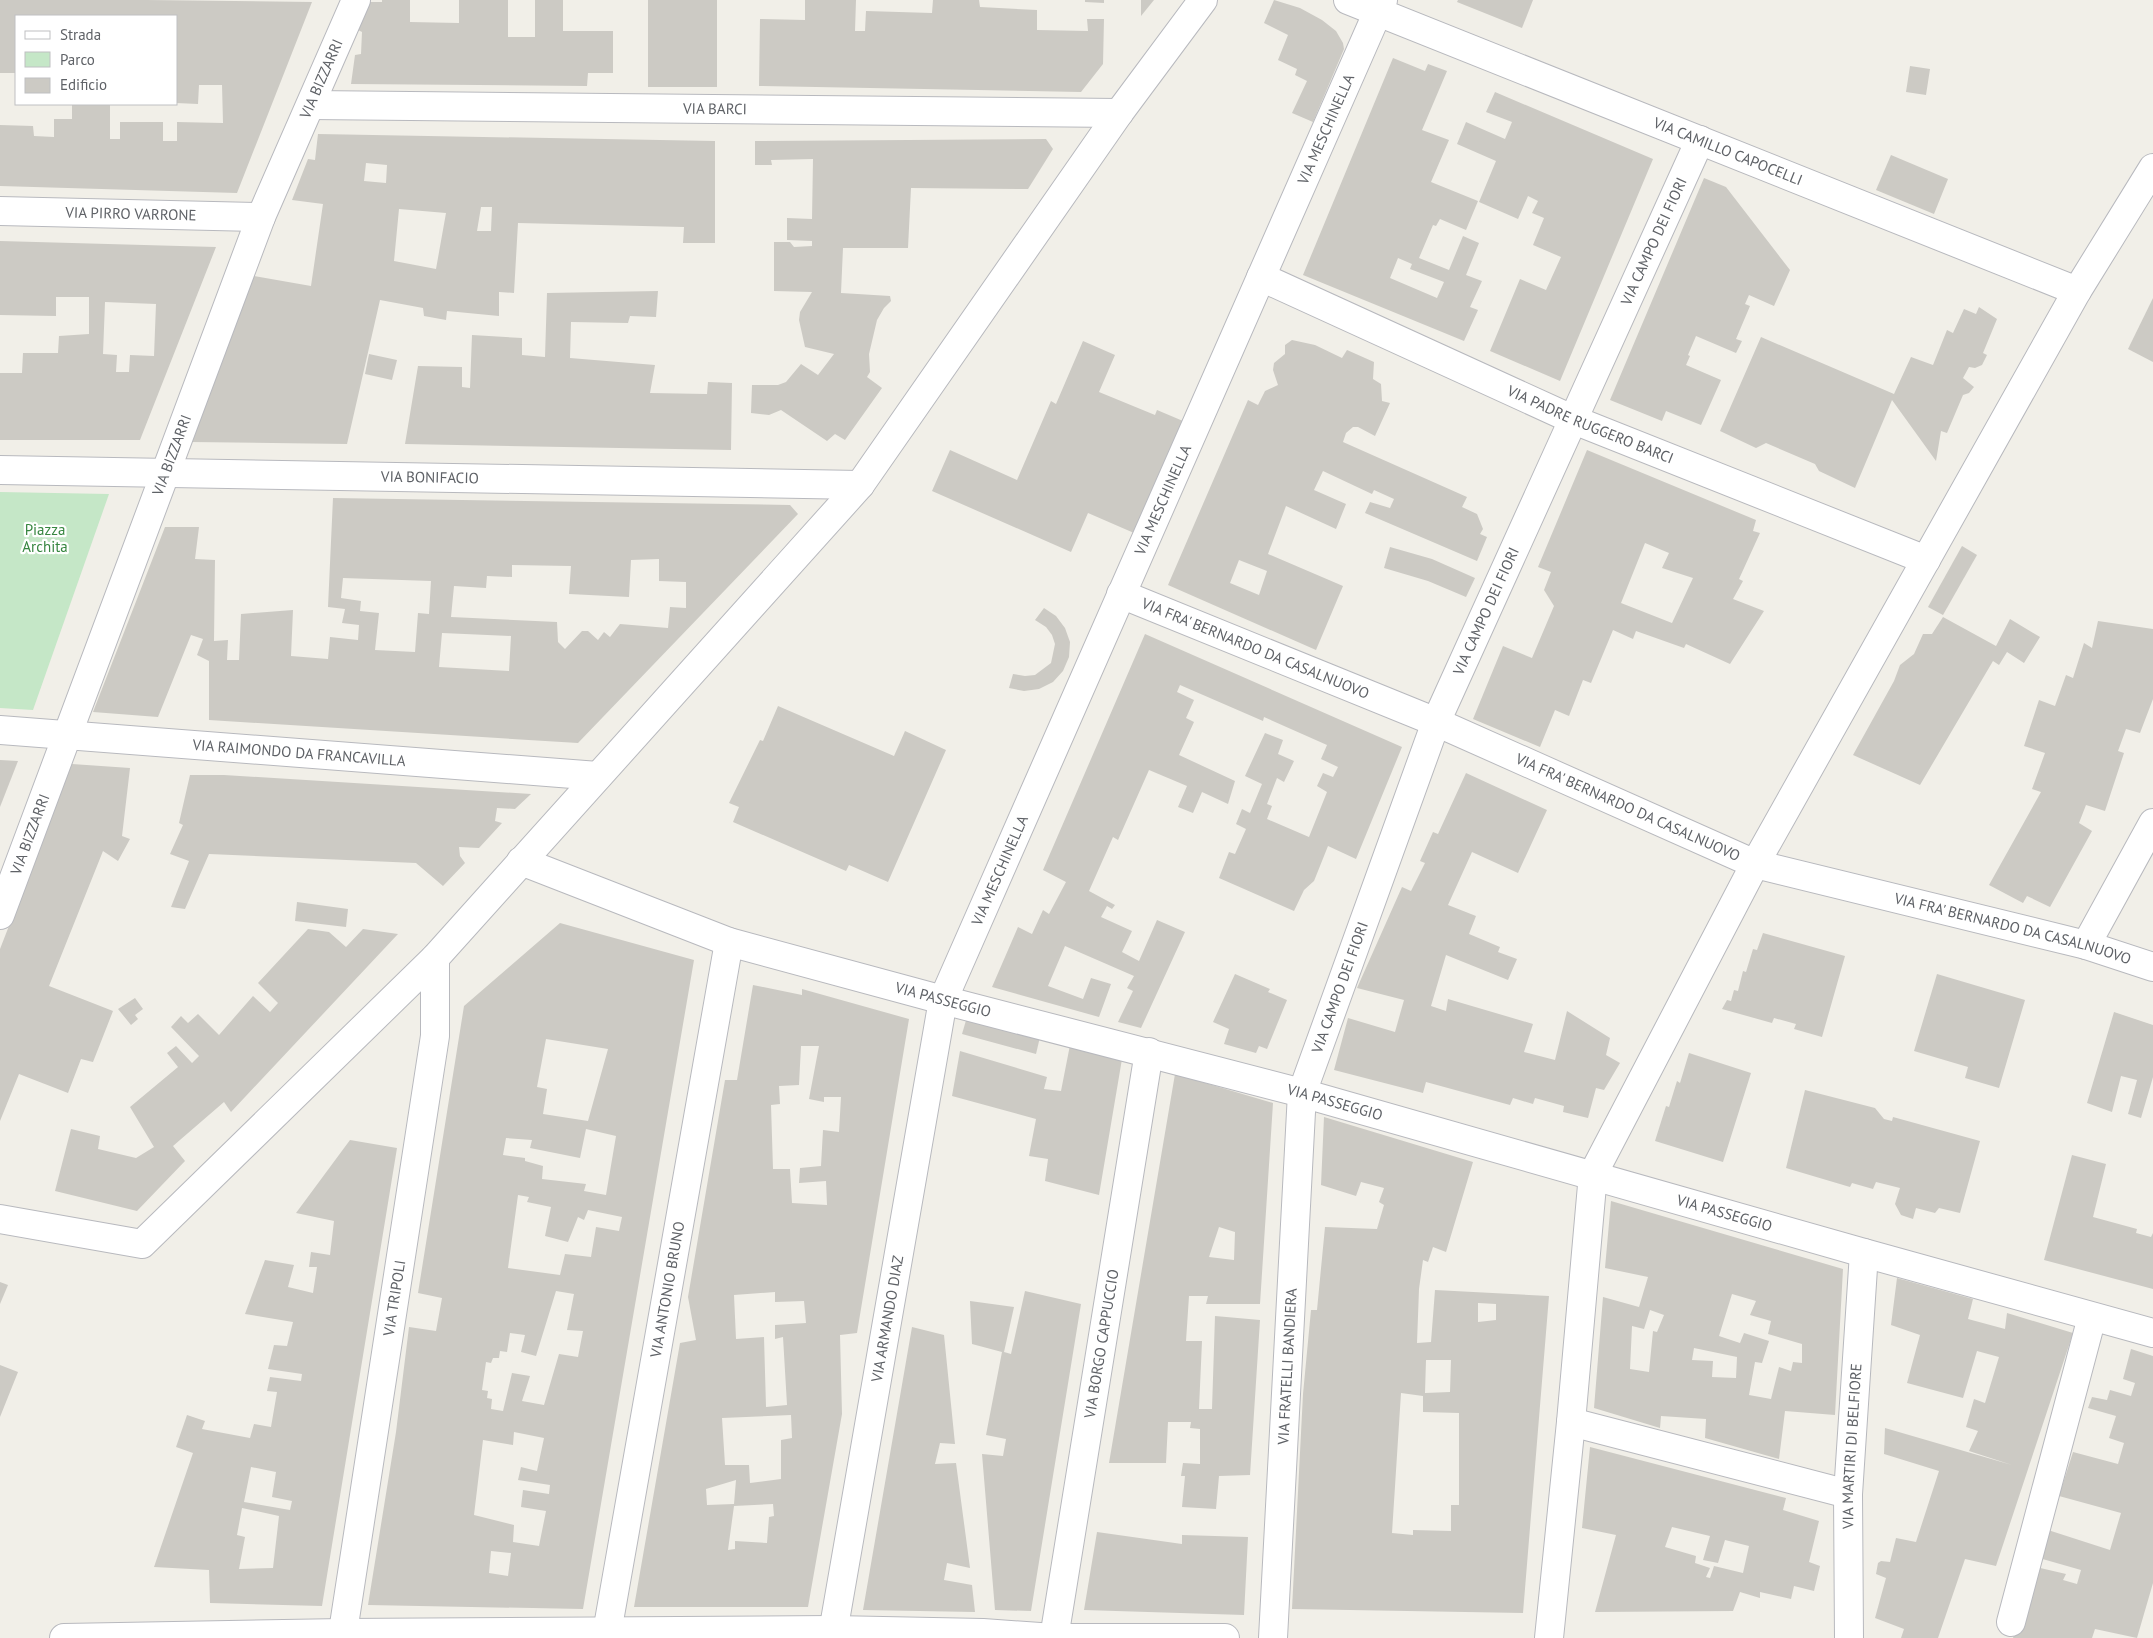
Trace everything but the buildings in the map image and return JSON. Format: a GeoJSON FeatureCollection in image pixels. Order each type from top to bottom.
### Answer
{"type":"FeatureCollection","features":[{"type":"Feature","properties":{"kind":"street","name":"VIA BIZZARRI"},"geometry":{"type":"LineString","coordinates":[[0,915],[261,218],[356,0]]}},
{"type":"Feature","properties":{"kind":"street"},"geometry":{"type":"LineString","coordinates":[[0,1219],[142,1244],[435,958],[860,485],[1119,113],[1203,0]]}},
{"type":"Feature","properties":{"kind":"street","name":"VIA CAMILLO CAPOCELLI"},"geometry":{"type":"LineString","coordinates":[[1348,0],[1380,6],[1700,140],[2077,291]]}},
{"type":"Feature","properties":{"kind":"street","name":"VIA MESCHINELLA"},"geometry":{"type":"LineString","coordinates":[[943,1000],[1380,6]]}},
{"type":"Feature","properties":{"kind":"street","name":"VIA BARCI"},"geometry":{"type":"LineString","coordinates":[[311,105],[1119,113]]}},
{"type":"Feature","properties":{"kind":"street","name":"VIA CAMPO DEI FIORI"},"geometry":{"type":"LineString","coordinates":[[1302,1093],[1436,722],[1700,140]]}},
{"type":"Feature","properties":{"kind":"street"},"geometry":{"type":"LineString","coordinates":[[1548,1638],[1571,1422],[1593,1174],[1755,864],[2077,291],[2153,168]]}},
{"type":"Feature","properties":{"kind":"street","name":"VIA PIRRO VARRONE"},"geometry":{"type":"LineString","coordinates":[[0,211],[261,218]]}},
{"type":"Feature","properties":{"kind":"street","name":"VIA PADRE RUGGERO BARCI"},"geometry":{"type":"LineString","coordinates":[[1261,277],[1574,420],[1926,560]]}},
{"type":"Feature","properties":{"kind":"street","name":"VIA BONIFACIO"},"geometry":{"type":"LineString","coordinates":[[0,470],[860,485]]}},
{"type":"Feature","properties":{"kind":"street","name":"VIA FRA' BERNARDO DA CASALNUOVO"},"geometry":{"type":"LineString","coordinates":[[1121,594],[1436,722],[1755,864],[2086,945],[2153,967]]}},
{"type":"Feature","properties":{"kind":"street","name":"VIA RAIMONDO DA FRANCAVILLA"},"geometry":{"type":"LineString","coordinates":[[0,730],[598,776]]}},
{"type":"Feature","properties":{"kind":"street"},"geometry":{"type":"LineString","coordinates":[[2086,945],[2153,823]]}},
{"type":"Feature","properties":{"kind":"street","name":"VIA PASSEGGIO"},"geometry":{"type":"LineString","coordinates":[[521,861],[729,942],[943,1000],[1302,1093],[2153,1333]]}},
{"type":"Feature","properties":{"kind":"street","name":"VIA ANTONIO BRUNO"},"geometry":{"type":"LineString","coordinates":[[607,1634],[729,942]]}},
{"type":"Feature","properties":{"kind":"street","name":"VIA TRIPOLI"},"geometry":{"type":"LineString","coordinates":[[342,1636],[435,1036],[435,958]]}},
{"type":"Feature","properties":{"kind":"street","name":"VIA ARMANDO DIAZ"},"geometry":{"type":"LineString","coordinates":[[832,1634],[943,1000]]}},
{"type":"Feature","properties":{"kind":"street","name":"VIA BORGO CAPPUCCIO"},"geometry":{"type":"LineString","coordinates":[[1054,1638],[1149,1052]]}},
{"type":"Feature","properties":{"kind":"street","name":"VIA FRATELLI BANDIERA"},"geometry":{"type":"LineString","coordinates":[[1273,1638],[1302,1093]]}},
{"type":"Feature","properties":{"kind":"street","name":"VIA MARTIRI DI BELFIORE"},"geometry":{"type":"LineString","coordinates":[[1849,1638],[1848,1494],[1864,1253]]}},
{"type":"Feature","properties":{"kind":"street"},"geometry":{"type":"LineString","coordinates":[[2011,1622],[2092,1317]]}},
{"type":"Feature","properties":{"kind":"street"},"geometry":{"type":"LineString","coordinates":[[1571,1422],[1848,1494]]}},
{"type":"Feature","properties":{"kind":"street"},"geometry":{"type":"LineString","coordinates":[[64,1638],[983,1633],[1054,1638],[1225,1638]]}},
{"type":"Feature","properties":{"kind":"green space","name":"Piazza Archita"},"geometry":{"type":"Polygon","coordinates":[[[0,492],[109,494],[33,710],[0,708],[0,492]]]}}]}
